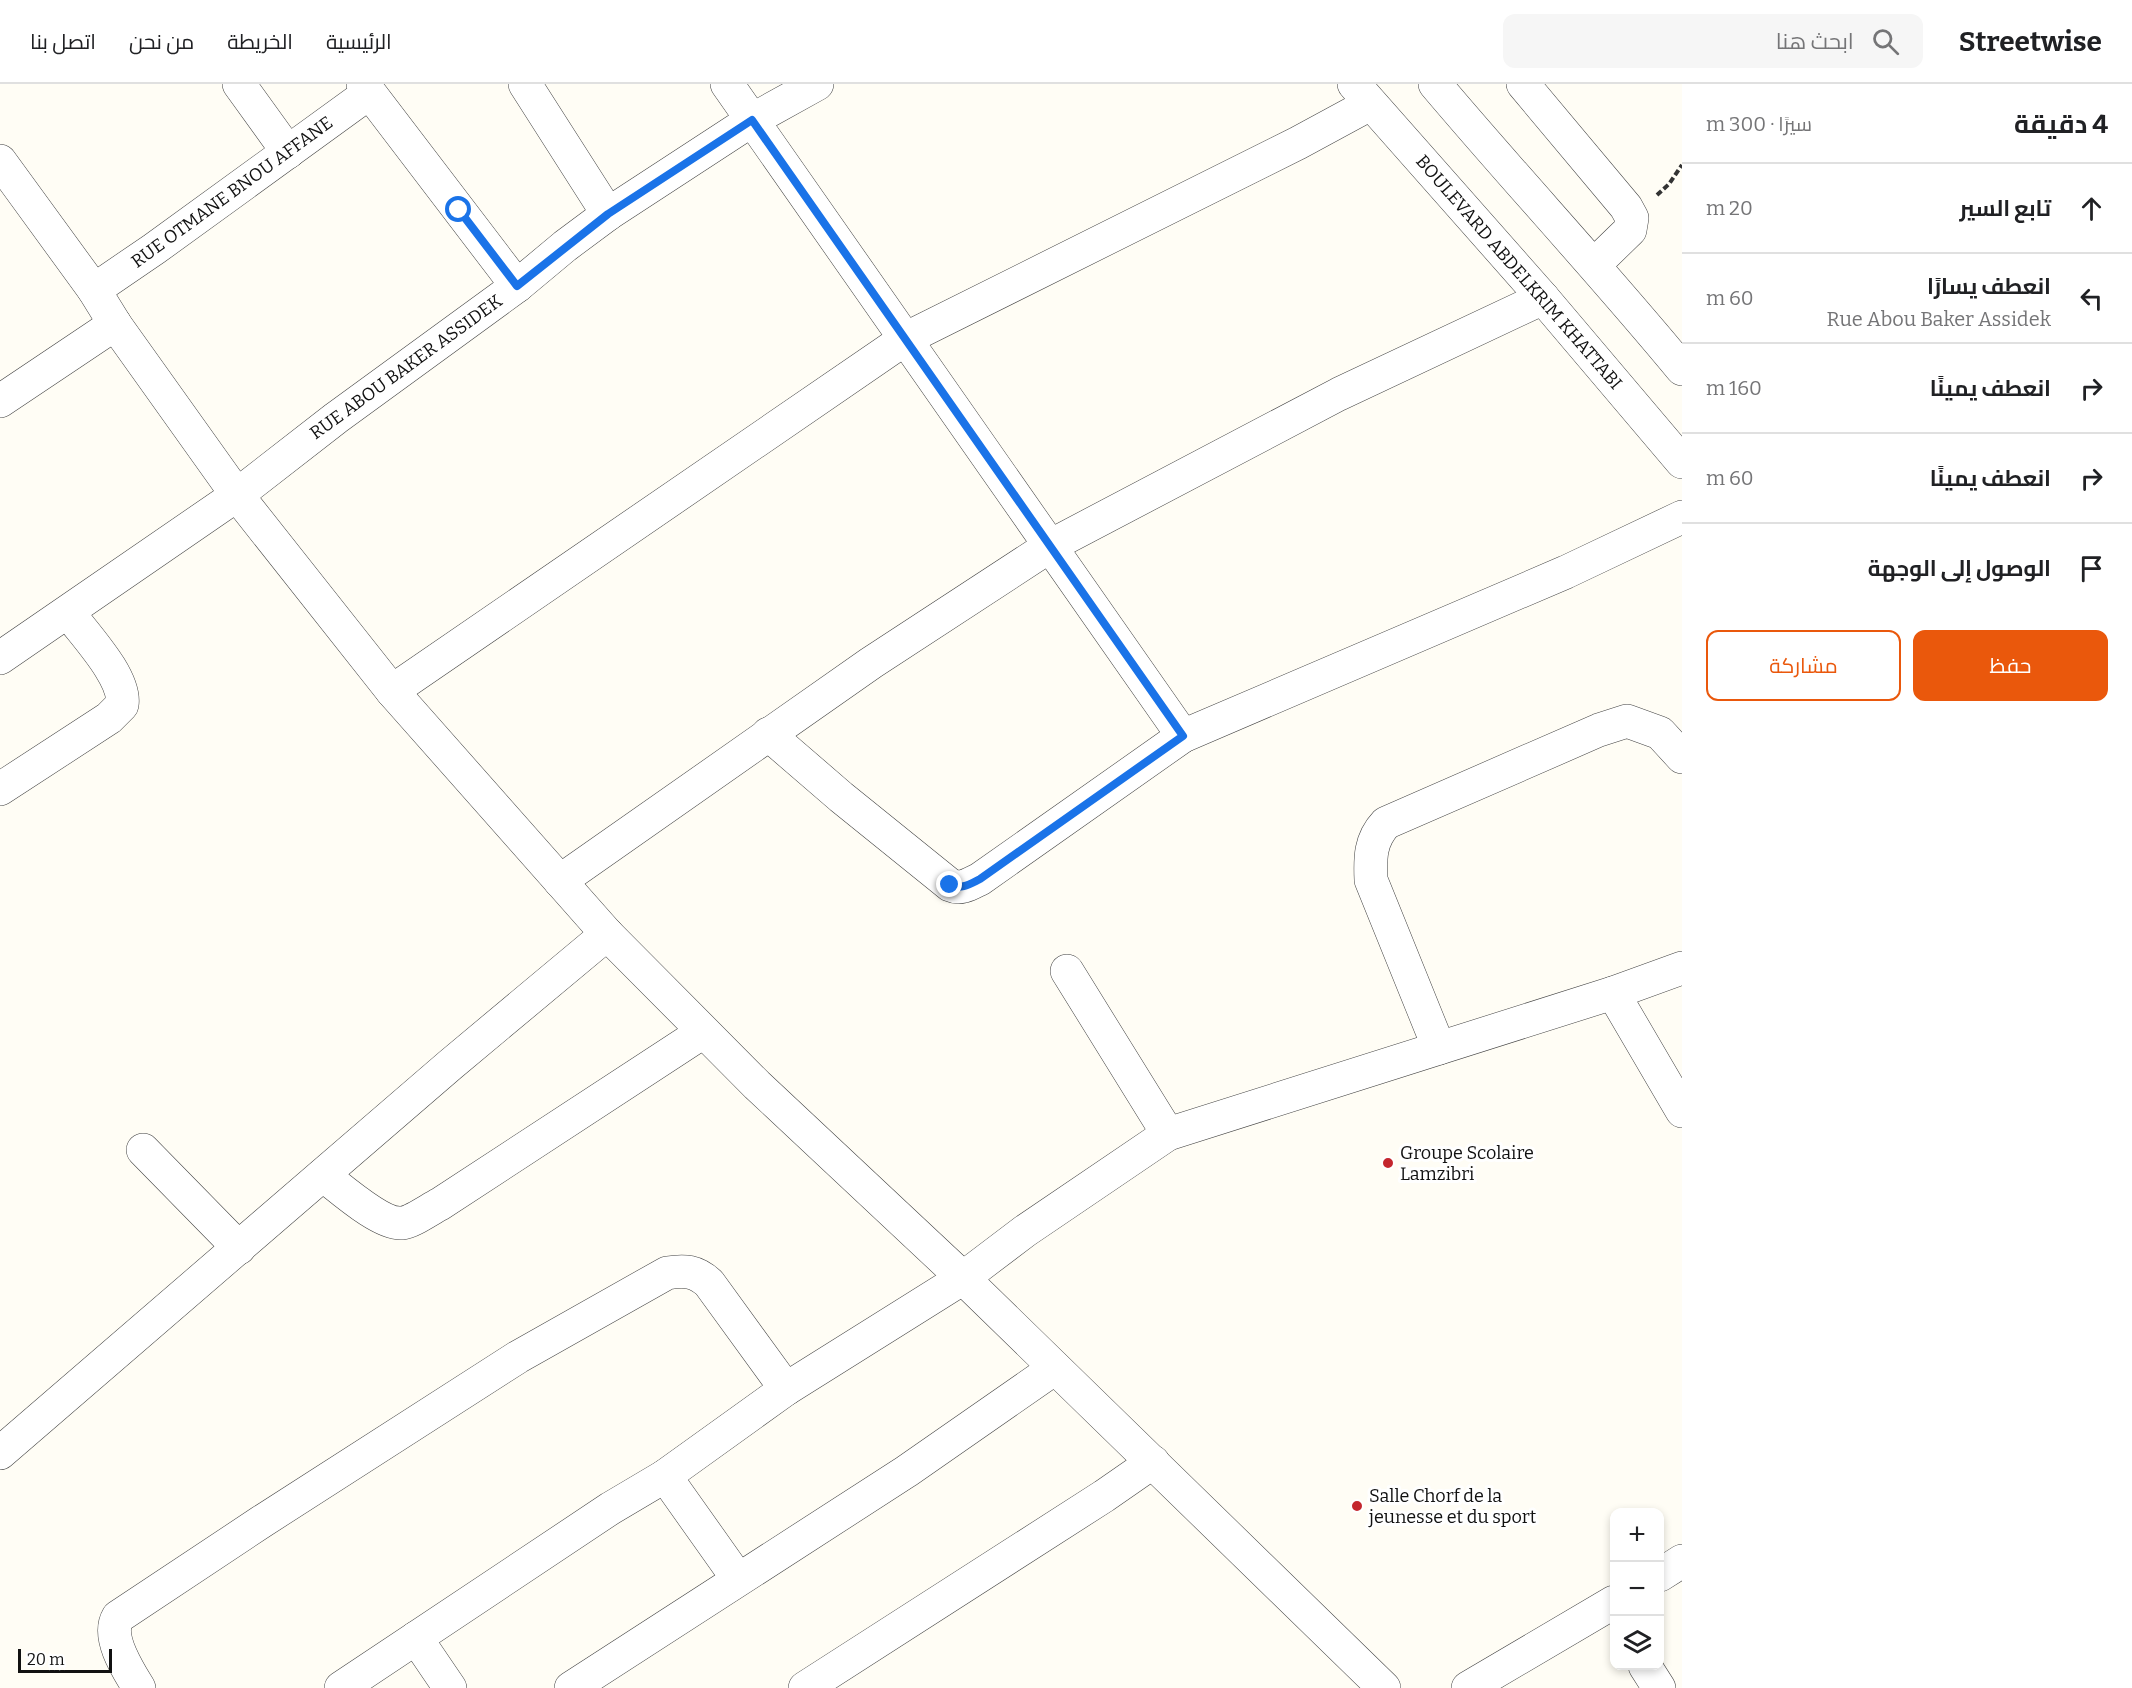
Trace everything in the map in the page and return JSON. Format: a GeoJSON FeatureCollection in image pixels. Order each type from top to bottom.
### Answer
{"type":"FeatureCollection","features":[{"type":"Feature","properties":{"kind":"street"},"geometry":{"type":"LineString","coordinates":[[239,84],[288,152]]}},
{"type":"Feature","properties":{"kind":"street"},"geometry":{"type":"LineString","coordinates":[[525,84],[608,214]]}},
{"type":"Feature","properties":{"kind":"street"},"geometry":{"type":"LineString","coordinates":[[727,84],[1183,736]]}},
{"type":"Feature","properties":{"kind":"street","name":"RUE ABOU BAKER ASSIDEK"},"geometry":{"type":"LineString","coordinates":[[0,657],[237,495],[336,418],[517,286],[608,214],[752,120],[817,84]]}},
{"type":"Feature","properties":{"kind":"street"},"geometry":{"type":"LineString","coordinates":[[1435,84],[1682,369]]}},
{"type":"Feature","properties":{"kind":"street"},"geometry":{"type":"LineString","coordinates":[[1523,84],[1626,207],[1632,218],[1630,230],[1594,265]]}},
{"type":"Feature","properties":{"kind":"street"},"geometry":{"type":"LineString","coordinates":[[366,88],[517,286]]}},
{"type":"Feature","properties":{"kind":"street","name":"RUE OTMANE BNOU AFFANE"},"geometry":{"type":"LineString","coordinates":[[94,290],[288,152],[366,88]]}},
{"type":"Feature","properties":{"kind":"street"},"geometry":{"type":"LineString","coordinates":[[392,691],[905,339],[1298,143],[1362,94]]}},
{"type":"Feature","properties":{"kind":"street","name":"BOULEVARD ABDELKRIM KHATTABI"},"geometry":{"type":"LineString","coordinates":[[1362,94],[1543,298],[1682,462]]}},
{"type":"Feature","properties":{"kind":"street"},"geometry":{"type":"LineString","coordinates":[[5,178],[94,290],[115,324],[237,495],[392,691],[607,934],[757,1085],[963,1278],[1384,1688]]}},
{"type":"Feature","properties":{"kind":"street"},"geometry":{"type":"LineString","coordinates":[[560,881],[871,663],[1050,546],[1339,394],[1543,298]]}},
{"type":"Feature","properties":{"kind":"street"},"geometry":{"type":"LineString","coordinates":[[0,401],[115,324]]}},
{"type":"Feature","properties":{"kind":"street"},"geometry":{"type":"LineString","coordinates":[[768,734],[941,879],[955,888],[964,886],[980,879],[1183,736],[1566,572],[1682,517]]}},
{"type":"Feature","properties":{"kind":"street"},"geometry":{"type":"LineString","coordinates":[[0,789],[109,718],[122,705],[121,689],[111,669],[68,612]]}},
{"type":"Feature","properties":{"kind":"street"},"geometry":{"type":"LineString","coordinates":[[1439,1048],[1371,880],[1371,850],[1378,831],[1386,823],[1599,730],[1627,720],[1660,734],[1682,757]]}},
{"type":"Feature","properties":{"kind":"street"},"geometry":{"type":"LineString","coordinates":[[0,1453],[450,1065],[607,934]]}},
{"type":"Feature","properties":{"kind":"street"},"geometry":{"type":"LineString","coordinates":[[341,1688],[612,1508],[665,1476],[786,1389],[963,1278],[1025,1231],[1168,1134],[1613,993],[1682,968]]}},
{"type":"Feature","properties":{"kind":"street"},"geometry":{"type":"LineString","coordinates":[[1067,971],[1168,1134]]}},
{"type":"Feature","properties":{"kind":"street"},"geometry":{"type":"LineString","coordinates":[[1613,993],[1682,1111]]}},
{"type":"Feature","properties":{"kind":"street"},"geometry":{"type":"LineString","coordinates":[[323,1175],[371,1212],[392,1222],[406,1222],[440,1204],[704,1032]]}},
{"type":"Feature","properties":{"kind":"street"},"geometry":{"type":"LineString","coordinates":[[143,1150],[239,1248]]}},
{"type":"Feature","properties":{"kind":"street"},"geometry":{"type":"LineString","coordinates":[[140,1688],[130,1673],[115,1640],[114,1624],[123,1613],[518,1357],[668,1273],[687,1270],[699,1274],[709,1283],[786,1389]]}},
{"type":"Feature","properties":{"kind":"street"},"geometry":{"type":"LineString","coordinates":[[571,1688],[907,1471],[1055,1368]]}},
{"type":"Feature","properties":{"kind":"street"},"geometry":{"type":"LineString","coordinates":[[805,1688],[1104,1496],[1153,1462]]}},
{"type":"Feature","properties":{"kind":"street"},"geometry":{"type":"LineString","coordinates":[[665,1476],[738,1579]]}},
{"type":"Feature","properties":{"kind":"street"},"geometry":{"type":"LineString","coordinates":[[1664,1572],[1682,1561]]}},
{"type":"Feature","properties":{"kind":"street"},"geometry":{"type":"LineString","coordinates":[[1468,1688],[1610,1609]]}},
{"type":"Feature","properties":{"kind":"street"},"geometry":{"type":"LineString","coordinates":[[416,1638],[450,1688]]}},
{"type":"Feature","properties":{"kind":"street"},"geometry":{"type":"LineString","coordinates":[[1648,1670],[1659,1688]]}},
{"type":"Feature","properties":{"kind":"place","name":"Groupe Scolaire Lamzibri"},"geometry":{"type":"Point","coordinates":[1388,1163]}},
{"type":"Feature","properties":{"kind":"place","name":"Salle Chorf de la jeunesse et du sport"},"geometry":{"type":"Point","coordinates":[1357,1506]}},
{"type":"Feature","properties":{"kind":"route"},"geometry":{"type":"LineString","coordinates":[[459,210],[517,286],[608,214],[752,120],[1183,736],[980,879],[955,888],[950,885]]}}]}
